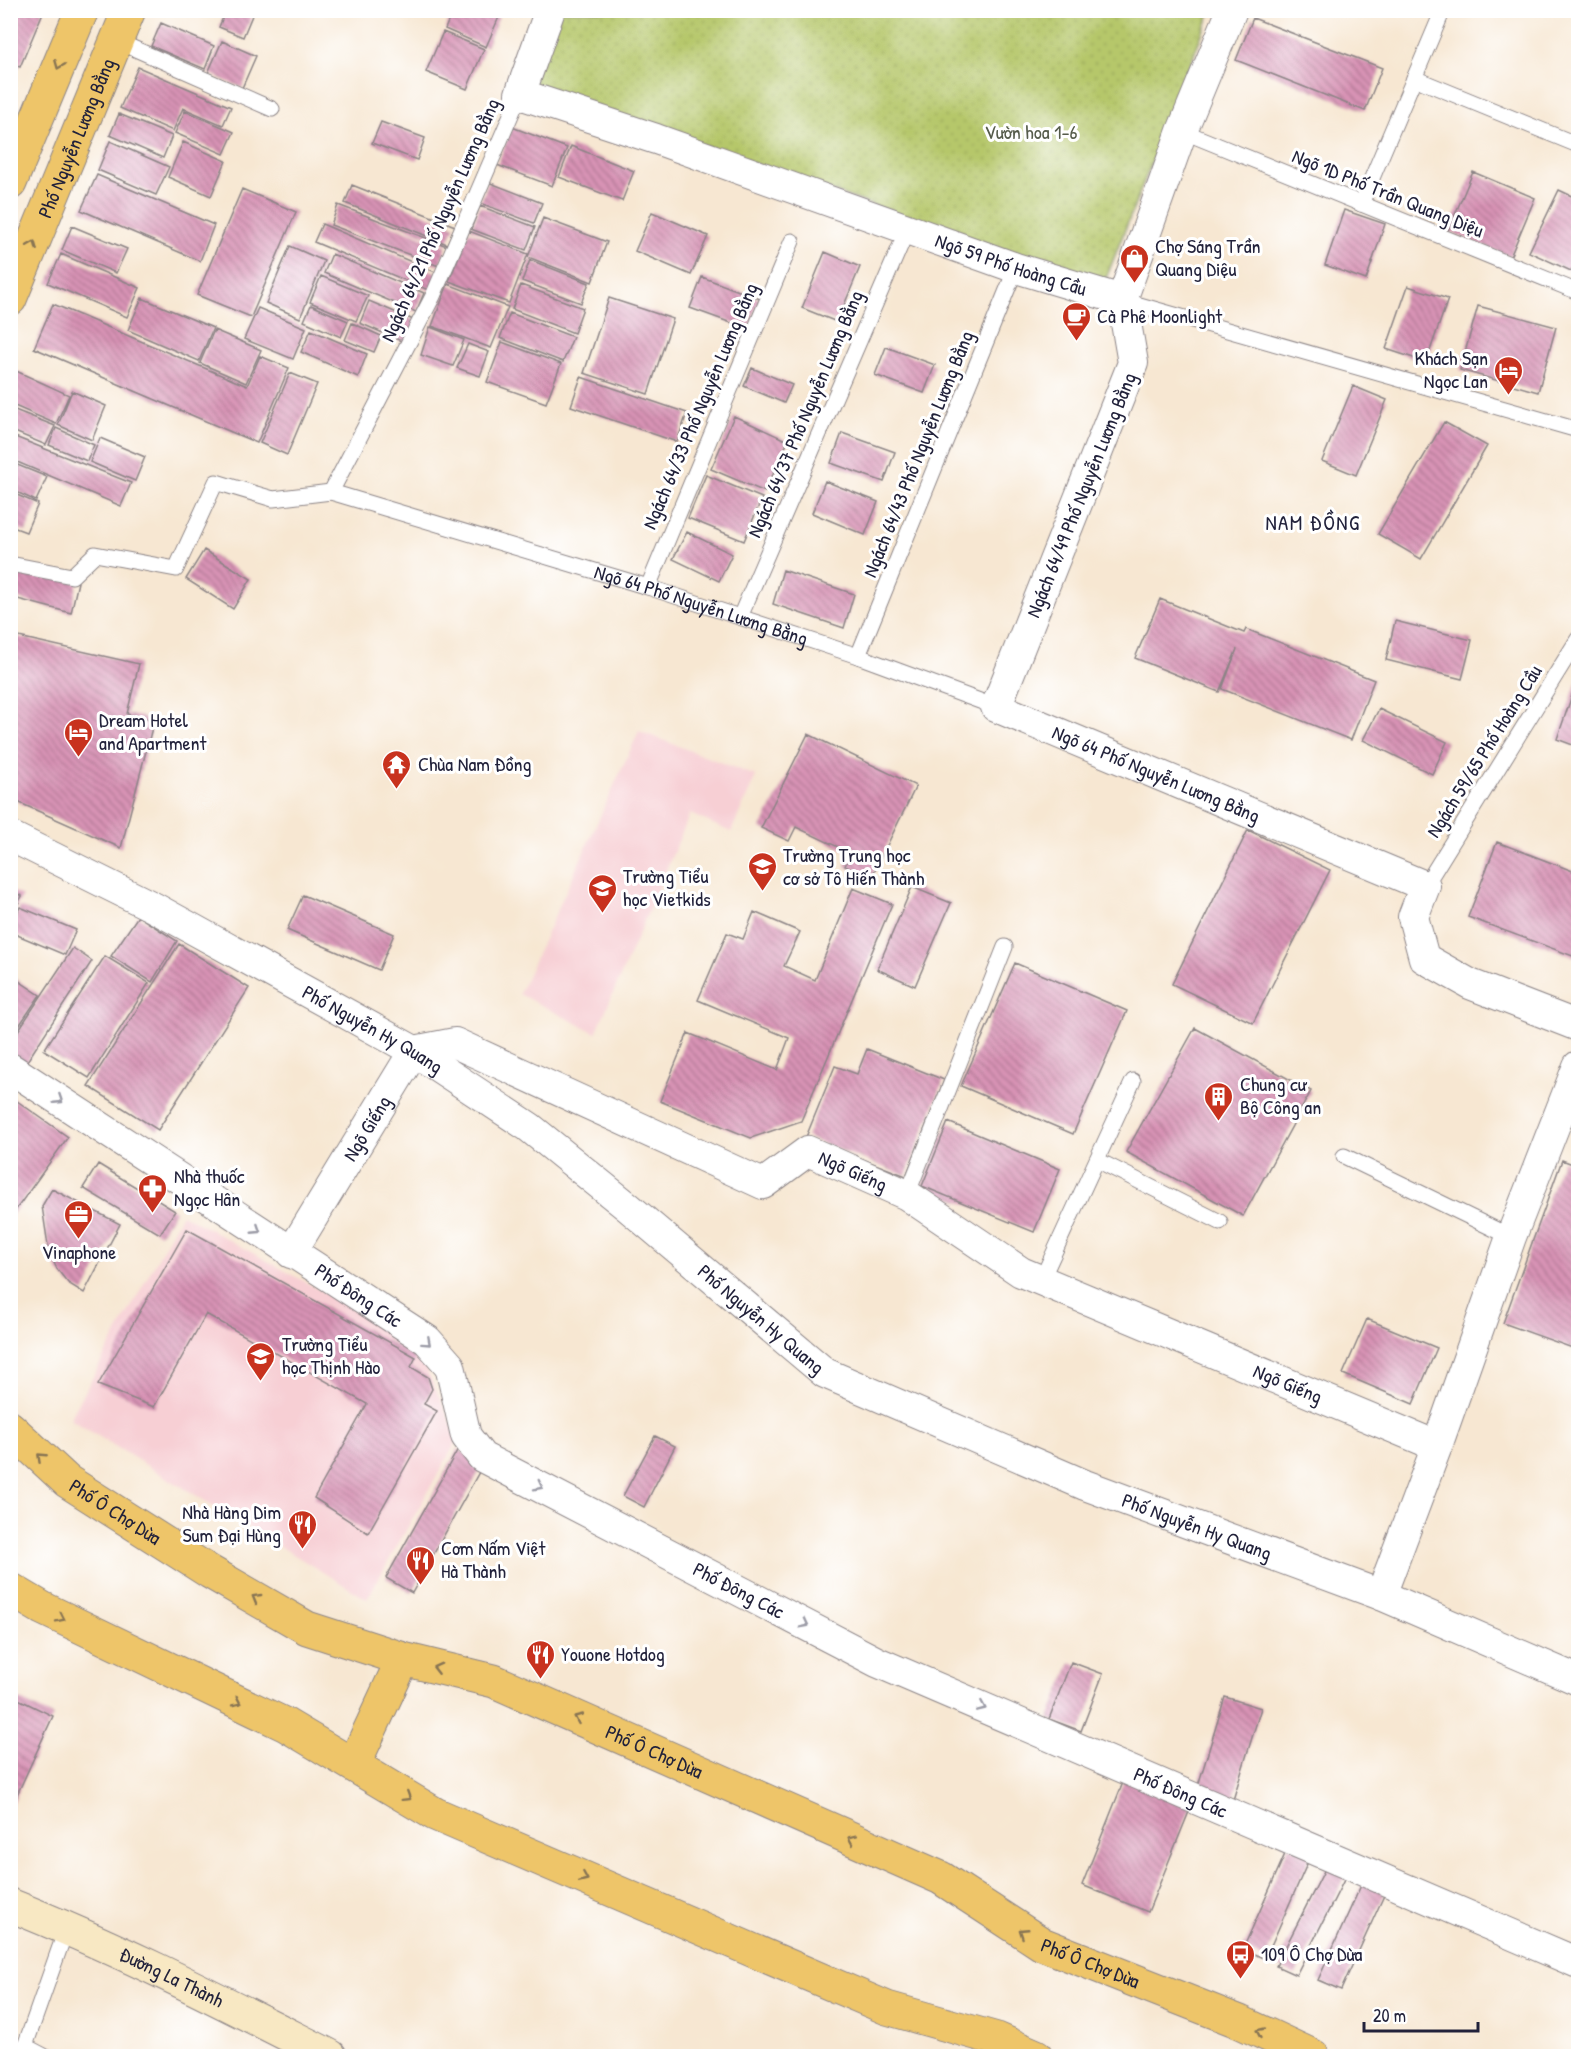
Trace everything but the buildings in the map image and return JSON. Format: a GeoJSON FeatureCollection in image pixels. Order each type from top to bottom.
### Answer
{"type":"FeatureCollection","features":[{"type":"Feature","properties":{"kind":"main road"},"geometry":{"type":"LineString","coordinates":[[10,183],[82,10]]}},
{"type":"Feature","properties":{"kind":"main road","name":"Phố Nguyễn Lương Bằng"},"geometry":{"type":"LineString","coordinates":[[10,299],[129,10]]}},
{"type":"Feature","properties":{"kind":"main road","name":"Phố Ô Chợ Dừa"},"geometry":{"type":"LineString","coordinates":[[10,1428],[67,1482],[210,1572],[307,1628],[403,1659],[494,1681],[941,1878],[1042,1944],[1240,2022],[1313,2056]]}},
{"type":"Feature","properties":{"kind":"main road"},"geometry":{"type":"LineString","coordinates":[[10,1589],[42,1608],[286,1725],[435,1814],[887,2008],[997,2039],[1036,2056]]}},
{"type":"Feature","properties":{"kind":"main road"},"geometry":{"type":"LineString","coordinates":[[354,1764],[403,1659]]}},
{"type":"Feature","properties":{"kind":"street"},"geometry":{"type":"LineString","coordinates":[[520,94],[550,10]]}},
{"type":"Feature","properties":{"kind":"street","name":"Ngách 64/49 Phố Nguyễn Lương Bằng"},"geometry":{"type":"LineString","coordinates":[[996,707],[1133,363],[1122,300],[1182,131],[1232,10]]}},
{"type":"Feature","properties":{"kind":"street","name":"Ngõ 59 Phố Hoàng Cầu"},"geometry":{"type":"LineString","coordinates":[[520,94],[656,139],[1016,268],[1122,300]]}},
{"type":"Feature","properties":{"kind":"street","name":"Ngõ 64 Phố Nguyễn Lương Bằng"},"geometry":{"type":"LineString","coordinates":[[996,707],[1425,886]]}},
{"type":"Feature","properties":{"kind":"street","name":"Phố Nguyễn Hy Quang"},"geometry":{"type":"LineString","coordinates":[[10,836],[153,907],[414,1051],[529,1127],[825,1373],[1085,1485],[1381,1594],[1578,1680]]}},
{"type":"Feature","properties":{"kind":"street"},"geometry":{"type":"LineString","coordinates":[[1425,886],[1413,917],[1424,958],[1470,984],[1578,1026]]}},
{"type":"Feature","properties":{"kind":"street","name":"Ngõ Giếng"},"geometry":{"type":"LineString","coordinates":[[291,1252],[414,1051],[455,1043],[763,1184],[808,1151],[907,1195],[1021,1272],[1437,1446]]}},
{"type":"Feature","properties":{"kind":"street"},"geometry":{"type":"LineString","coordinates":[[1381,1594],[1437,1446],[1511,1238],[1578,1066]]}},
{"type":"Feature","properties":{"kind":"street","name":"Phố Đông Các"},"geometry":{"type":"LineString","coordinates":[[10,1068],[427,1340],[450,1366],[466,1436],[482,1457],[877,1662],[1578,1964]]}},
{"type":"Feature","properties":{"kind":"street","name":"Đường La Thành"},"geometry":{"type":"LineString","coordinates":[[10,1905],[67,1927],[147,1963],[330,2056]]}},
{"type":"Feature","properties":{"kind":"lane"},"geometry":{"type":"LineString","coordinates":[[1361,204],[1443,10]]}},
{"type":"Feature","properties":{"kind":"lane"},"geometry":{"type":"LineString","coordinates":[[117,41],[272,109]]}},
{"type":"Feature","properties":{"kind":"lane"},"geometry":{"type":"LineString","coordinates":[[1414,78],[1578,145]]}},
{"type":"Feature","properties":{"kind":"lane","name":"Ngách 64/21 Phố Nguyễn Lương Bằng"},"geometry":{"type":"LineString","coordinates":[[331,492],[433,296],[520,94]]}},
{"type":"Feature","properties":{"kind":"lane","name":"Ngõ 1D Phố Trần Quang Diệu"},"geometry":{"type":"LineString","coordinates":[[1182,131],[1578,292]]}},
{"type":"Feature","properties":{"kind":"lane","name":"Ngách 64/37 Phố Nguyễn Lương Bằng"},"geometry":{"type":"LineString","coordinates":[[740,617],[908,228]]}},
{"type":"Feature","properties":{"kind":"lane","name":"Ngách 64/33 Phố Nguyễn Lương Bằng"},"geometry":{"type":"LineString","coordinates":[[648,587],[792,241]]}},
{"type":"Feature","properties":{"kind":"lane","name":"Ngách 64/43 Phố Nguyễn Lương Bằng"},"geometry":{"type":"LineString","coordinates":[[858,656],[1016,268]]}},
{"type":"Feature","properties":{"kind":"lane","name":"Ngõ 59 Phố Hoàng Cầu"},"geometry":{"type":"LineString","coordinates":[[1122,300],[1578,430]]}},
{"type":"Feature","properties":{"kind":"lane","name":"Ngõ 64 Phố Nguyễn Lương Bằng"},"geometry":{"type":"LineString","coordinates":[[10,564],[72,576],[95,554],[176,569],[216,482],[273,499],[331,492],[648,587],[858,656],[996,707]]}},
{"type":"Feature","properties":{"kind":"lane","name":"Ngách 59/65 Phố Hoàng Cầu"},"geometry":{"type":"LineString","coordinates":[[1425,886],[1578,639]]}},
{"type":"Feature","properties":{"kind":"lane"},"geometry":{"type":"LineString","coordinates":[[907,1195],[1005,947]]}},
{"type":"Feature","properties":{"kind":"lane"},"geometry":{"type":"LineString","coordinates":[[1041,1281],[1133,1081]]}},
{"type":"Feature","properties":{"kind":"lane"},"geometry":{"type":"LineString","coordinates":[[1344,1156],[1511,1238]]}},
{"type":"Feature","properties":{"kind":"lane"},"geometry":{"type":"LineString","coordinates":[[1097,1160],[1220,1222]]}},
{"type":"Feature","properties":{"kind":"lane"},"geometry":{"type":"LineString","coordinates":[[44,2056],[25,2046],[67,1927]]}},
{"type":"Feature","properties":{"kind":"shaded area","name":"Trường Tiểu học Vietkids"},"geometry":{"type":"Polygon","coordinates":[[[639,731],[756,776],[731,832],[690,814],[596,1033],[519,994],[639,731]]]}},
{"type":"Feature","properties":{"kind":"shaded area","name":"Trường Tiểu học Thịnh Hào"},"geometry":{"type":"Polygon","coordinates":[[[182,1214],[414,1342],[458,1439],[367,1599],[70,1419],[182,1214]]]}},
{"type":"Feature","properties":{"kind":"green space","name":"Vườn hoa 1-6"},"geometry":{"type":"Polygon","coordinates":[[[559,11],[1211,11],[1103,286],[531,85],[559,11]]]}},
{"type":"Feature","properties":{"kind":"place","name":"Chợ Sáng Trần Quang Diệu"},"geometry":{"type":"Point","coordinates":[1134,284]}},
{"type":"Feature","properties":{"kind":"place","name":"Cà Phê Moonlight"},"geometry":{"type":"Point","coordinates":[1076,342]}},
{"type":"Feature","properties":{"kind":"place","name":"Khách Sạn Ngọc Lan"},"geometry":{"type":"Point","coordinates":[1509,396]}},
{"type":"Feature","properties":{"kind":"place","name":"Dream Hotel and Apartment"},"geometry":{"type":"Point","coordinates":[78,758]}},
{"type":"Feature","properties":{"kind":"place","name":"Chùa Nam Đồng"},"geometry":{"type":"Point","coordinates":[397,790]}},
{"type":"Feature","properties":{"kind":"place","name":"Trường Trung học cơ sở Tô Hiến Thành"},"geometry":{"type":"Point","coordinates":[762,892]}},
{"type":"Feature","properties":{"kind":"place","name":"Trường Tiểu học Vietkids"},"geometry":{"type":"Point","coordinates":[602,914]}},
{"type":"Feature","properties":{"kind":"place","name":"Chung cư Bộ Công an"},"geometry":{"type":"Point","coordinates":[1219,1122]}},
{"type":"Feature","properties":{"kind":"place","name":"Nhà thuốc Ngọc Hân"},"geometry":{"type":"Point","coordinates":[153,1214]}},
{"type":"Feature","properties":{"kind":"place","name":"Vinaphone"},"geometry":{"type":"Point","coordinates":[79,1240]}},
{"type":"Feature","properties":{"kind":"place","name":"Trường Tiểu học Thịnh Hào"},"geometry":{"type":"Point","coordinates":[261,1382]}},
{"type":"Feature","properties":{"kind":"place","name":"Nhà Hàng Dim Sum Đại Hùng"},"geometry":{"type":"Point","coordinates":[302,1550]}},
{"type":"Feature","properties":{"kind":"place","name":"Cơm Nấm Việt Hà Thành"},"geometry":{"type":"Point","coordinates":[420,1586]}},
{"type":"Feature","properties":{"kind":"place","name":"Youone Hotdog"},"geometry":{"type":"Point","coordinates":[540,1680]}},
{"type":"Feature","properties":{"kind":"place","name":"109 Ô Chợ Dừa"},"geometry":{"type":"Point","coordinates":[1240,1980]}},
{"type":"Feature","properties":{"kind":"district","name":"NAM ĐỒNG"},"geometry":{"type":"Point","coordinates":[1313,523]}}]}
